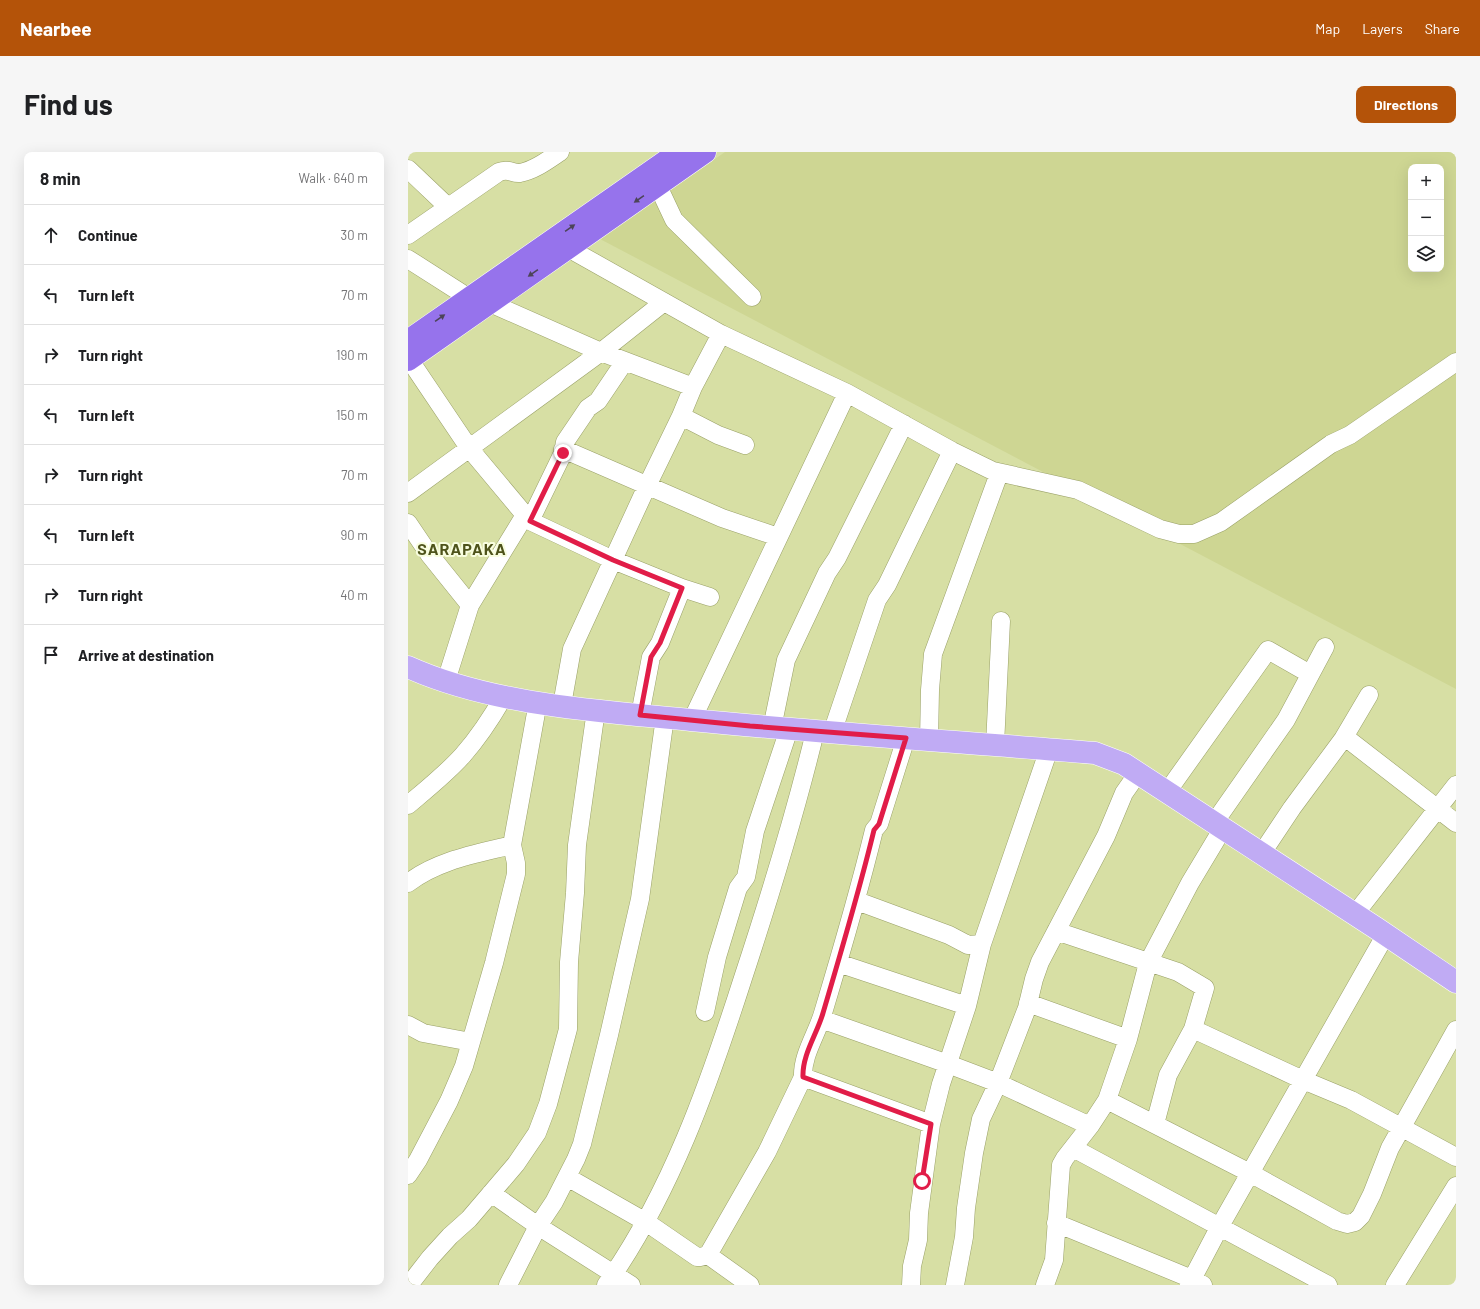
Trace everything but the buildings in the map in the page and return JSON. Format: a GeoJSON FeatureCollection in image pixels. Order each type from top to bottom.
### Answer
{"type":"FeatureCollection","features":[{"type":"Feature","properties":{"kind":"highway"},"geometry":{"type":"LineString","coordinates":[[408,353],[469,298],[679,152]]}},
{"type":"Feature","properties":{"kind":"highway"},"geometry":{"type":"LineString","coordinates":[[408,353],[490,303],[705,152]]}},
{"type":"Feature","properties":{"kind":"main road"},"geometry":{"type":"LineString","coordinates":[[411,672],[504,696],[596,710],[781,729],[1095,753],[1124,764],[1386,934],[1456,982]]}},
{"type":"Feature","properties":{"kind":"street"},"geometry":{"type":"LineString","coordinates":[[408,235],[498,172],[506,170],[519,173],[543,164],[560,152]]}},
{"type":"Feature","properties":{"kind":"street"},"geometry":{"type":"LineString","coordinates":[[408,169],[448,207]]}},
{"type":"Feature","properties":{"kind":"street"},"geometry":{"type":"LineString","coordinates":[[658,186],[674,220],[752,297]]}},
{"type":"Feature","properties":{"kind":"street"},"geometry":{"type":"LineString","coordinates":[[568,248],[721,334],[847,393],[952,451],[994,471],[1078,490],[1160,529],[1179,534],[1194,534],[1221,522],[1331,444],[1350,435],[1456,362]]}},
{"type":"Feature","properties":{"kind":"street"},"geometry":{"type":"LineString","coordinates":[[408,259],[469,298]]}},
{"type":"Feature","properties":{"kind":"street"},"geometry":{"type":"LineString","coordinates":[[408,493],[601,352],[664,302]]}},
{"type":"Feature","properties":{"kind":"street"},"geometry":{"type":"LineString","coordinates":[[490,303],[601,352],[693,387]]}},
{"type":"Feature","properties":{"kind":"street"},"geometry":{"type":"LineString","coordinates":[[562,705],[572,649],[681,416],[693,387],[721,334]]}},
{"type":"Feature","properties":{"kind":"street"},"geometry":{"type":"LineString","coordinates":[[408,353],[469,448],[528,518],[613,560],[682,588],[710,597]]}},
{"type":"Feature","properties":{"kind":"street"},"geometry":{"type":"LineString","coordinates":[[446,681],[470,605],[528,518],[563,453],[565,442],[588,408],[598,401],[625,361]]}},
{"type":"Feature","properties":{"kind":"street"},"geometry":{"type":"LineString","coordinates":[[692,720],[847,393]]}},
{"type":"Feature","properties":{"kind":"street"},"geometry":{"type":"LineString","coordinates":[[681,416],[718,435],[745,445]]}},
{"type":"Feature","properties":{"kind":"street"},"geometry":{"type":"LineString","coordinates":[[705,1012],[716,957],[738,888],[746,877],[755,831],[781,729],[786,660],[828,573],[837,558],[904,424]]}},
{"type":"Feature","properties":{"kind":"street"},"geometry":{"type":"LineString","coordinates":[[563,449],[722,518],[778,537]]}},
{"type":"Feature","properties":{"kind":"street"},"geometry":{"type":"LineString","coordinates":[[610,1280],[646,1222],[689,1130],[718,1053],[778,868],[797,803],[824,732],[877,600],[887,585],[952,451]]}},
{"type":"Feature","properties":{"kind":"street"},"geometry":{"type":"LineString","coordinates":[[929,740],[930,690],[933,654],[997,480],[998,476],[994,471]]}},
{"type":"Feature","properties":{"kind":"street"},"geometry":{"type":"LineString","coordinates":[[408,523],[429,554],[470,605]]}},
{"type":"Feature","properties":{"kind":"street"},"geometry":{"type":"LineString","coordinates":[[640,715],[651,657],[660,643],[682,588]]}},
{"type":"Feature","properties":{"kind":"street"},"geometry":{"type":"LineString","coordinates":[[995,745],[1001,621]]}},
{"type":"Feature","properties":{"kind":"street"},"geometry":{"type":"LineString","coordinates":[[1045,1285],[1054,1260],[1060,1165],[1108,1100],[1128,1039],[1148,963],[1219,825],[1286,720],[1325,647]]}},
{"type":"Feature","properties":{"kind":"street"},"geometry":{"type":"LineString","coordinates":[[1167,792],[1268,650],[1310,674]]}},
{"type":"Feature","properties":{"kind":"street"},"geometry":{"type":"LineString","coordinates":[[1262,853],[1292,808],[1345,736],[1370,695]]}},
{"type":"Feature","properties":{"kind":"street"},"geometry":{"type":"LineString","coordinates":[[408,805],[463,755],[492,716],[504,696]]}},
{"type":"Feature","properties":{"kind":"street"},"geometry":{"type":"LineString","coordinates":[[408,1175],[418,1160],[449,1101],[464,1066],[494,963],[516,874],[516,863],[512,845],[538,702]]}},
{"type":"Feature","properties":{"kind":"street"},"geometry":{"type":"LineString","coordinates":[[408,1285],[430,1258],[450,1236],[469,1219],[516,1164],[537,1133],[548,1104],[568,1029],[569,962],[575,893],[577,845],[596,710]]}},
{"type":"Feature","properties":{"kind":"street"},"geometry":{"type":"LineString","coordinates":[[508,1285],[538,1226],[554,1202],[582,1144],[640,899],[665,717]]}},
{"type":"Feature","properties":{"kind":"street"},"geometry":{"type":"LineString","coordinates":[[1345,736],[1456,823]]}},
{"type":"Feature","properties":{"kind":"street"},"geometry":{"type":"LineString","coordinates":[[708,1255],[767,1152],[803,1077],[803,1066],[821,1019],[857,901],[874,830],[879,824],[906,738]]}},
{"type":"Feature","properties":{"kind":"street"},"geometry":{"type":"LineString","coordinates":[[911,1285],[912,1266],[918,1240],[920,1200],[931,1124],[941,1084],[967,1006],[982,944],[1050,749]]}},
{"type":"Feature","properties":{"kind":"street"},"geometry":{"type":"LineString","coordinates":[[955,1285],[964,1237],[966,1208],[974,1153],[982,1119],[998,1084],[1028,1004],[1040,962],[1106,836],[1124,793],[1138,773]]}},
{"type":"Feature","properties":{"kind":"street"},"geometry":{"type":"LineString","coordinates":[[1355,914],[1456,785]]}},
{"type":"Feature","properties":{"kind":"street"},"geometry":{"type":"LineString","coordinates":[[408,883],[426,872],[452,860],[512,845]]}},
{"type":"Feature","properties":{"kind":"street"},"geometry":{"type":"LineString","coordinates":[[857,901],[949,935],[968,946],[982,944]]}},
{"type":"Feature","properties":{"kind":"street"},"geometry":{"type":"LineString","coordinates":[[1056,931],[1178,972],[1205,988],[1193,1030],[1168,1075],[1154,1124]]}},
{"type":"Feature","properties":{"kind":"street"},"geometry":{"type":"LineString","coordinates":[[1056,1223],[1194,1283],[1220,1226],[1386,934]]}},
{"type":"Feature","properties":{"kind":"street"},"geometry":{"type":"LineString","coordinates":[[838,963],[967,1006]]}},
{"type":"Feature","properties":{"kind":"street"},"geometry":{"type":"LineString","coordinates":[[1028,1004],[1128,1039]]}},
{"type":"Feature","properties":{"kind":"street"},"geometry":{"type":"LineString","coordinates":[[821,1019],[948,1064],[998,1084],[1090,1126]]}},
{"type":"Feature","properties":{"kind":"street"},"geometry":{"type":"LineString","coordinates":[[408,1025],[423,1033],[471,1042]]}},
{"type":"Feature","properties":{"kind":"street"},"geometry":{"type":"LineString","coordinates":[[1193,1030],[1351,1100],[1456,1157]]}},
{"type":"Feature","properties":{"kind":"street"},"geometry":{"type":"LineString","coordinates":[[1108,1100],[1250,1173],[1337,1221],[1346,1224],[1355,1222],[1361,1216],[1372,1194],[1390,1148],[1456,1030]]}},
{"type":"Feature","properties":{"kind":"street"},"geometry":{"type":"LineString","coordinates":[[803,1077],[931,1124]]}},
{"type":"Feature","properties":{"kind":"street"},"geometry":{"type":"LineString","coordinates":[[1074,1148],[1328,1285]]}},
{"type":"Feature","properties":{"kind":"street"},"geometry":{"type":"LineString","coordinates":[[567,1177],[646,1222],[697,1257],[708,1255],[750,1285]]}},
{"type":"Feature","properties":{"kind":"street"},"geometry":{"type":"LineString","coordinates":[[1395,1285],[1456,1186]]}},
{"type":"Feature","properties":{"kind":"street"},"geometry":{"type":"LineString","coordinates":[[491,1193],[610,1280],[630,1285]]}},
{"type":"Feature","properties":{"kind":"shaded area"},"geometry":{"type":"Polygon","coordinates":[[[725,152],[1456,152],[1456,689],[600,239],[725,152]]]}},
{"type":"Feature","properties":{"kind":"district","name":"SARAPAKA"},"geometry":{"type":"Point","coordinates":[462,548]}},
{"type":"Feature","properties":{"kind":"route"},"geometry":{"type":"LineString","coordinates":[[563,453],[530,521],[613,560],[682,588],[660,643],[651,657],[640,715],[815,732],[906,738],[879,824],[874,830],[857,901],[821,1019],[803,1066],[803,1077],[931,1124],[922,1181]]}}]}
